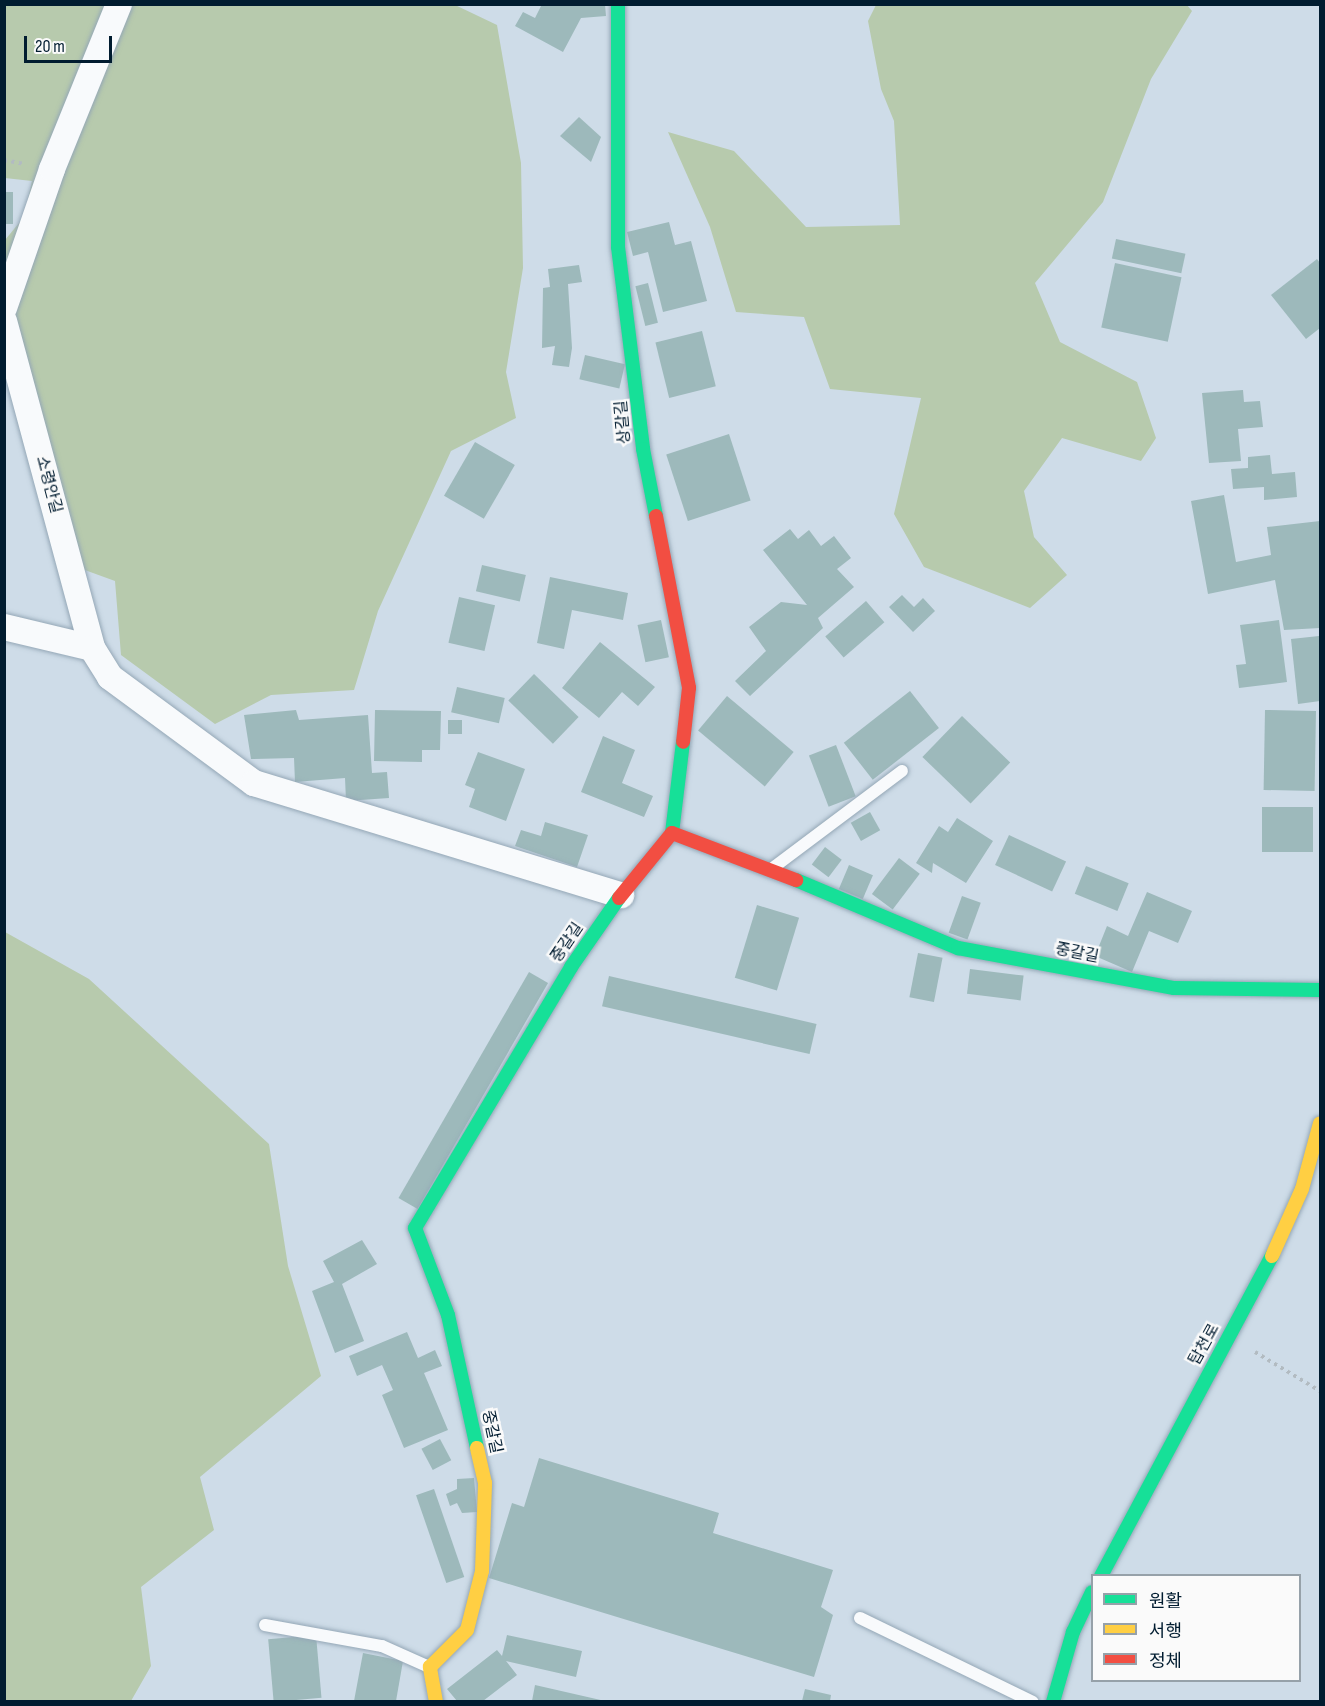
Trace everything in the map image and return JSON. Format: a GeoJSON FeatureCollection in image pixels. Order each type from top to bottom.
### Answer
{"type":"FeatureCollection","features":[{"type":"Feature","properties":{"kind":"street"},"geometry":{"type":"LineString","coordinates":[[4,308],[52,168],[119,4]]}},
{"type":"Feature","properties":{"kind":"street","name":"상갈길"},"geometry":{"type":"LineString","coordinates":[[618,4],[618,247],[643,449],[689,687],[672,833]]}},
{"type":"Feature","properties":{"kind":"street","name":"소령안길"},"geometry":{"type":"LineString","coordinates":[[4,321],[92,648],[110,677],[254,783],[621,895]]}},
{"type":"Feature","properties":{"kind":"street"},"geometry":{"type":"LineString","coordinates":[[4,627],[92,648]]}},
{"type":"Feature","properties":{"kind":"street","name":"중갈길"},"geometry":{"type":"LineString","coordinates":[[430,1667],[467,1630],[482,1571],[485,1483],[448,1315],[415,1227],[571,967],[621,895],[672,833],[770,870],[958,948],[1174,988],[1320,990]]}},
{"type":"Feature","properties":{"kind":"street","name":"탑천로"},"geometry":{"type":"LineString","coordinates":[[1102,1574],[1268,1264],[1302,1189],[1320,1124]]}},
{"type":"Feature","properties":{"kind":"street"},"geometry":{"type":"LineString","coordinates":[[1053,1701],[1073,1632],[1091,1594]]}},
{"type":"Feature","properties":{"kind":"street"},"geometry":{"type":"LineString","coordinates":[[430,1667],[436,1701]]}},
{"type":"Feature","properties":{"kind":"lane"},"geometry":{"type":"LineString","coordinates":[[770,870],[902,771]]}},
{"type":"Feature","properties":{"kind":"lane"},"geometry":{"type":"LineString","coordinates":[[860,1618],[1033,1701]]}},
{"type":"Feature","properties":{"kind":"lane"},"geometry":{"type":"LineString","coordinates":[[266,1625],[382,1646],[430,1667]]}},
{"type":"Feature","properties":{"kind":"path"},"geometry":{"type":"LineString","coordinates":[[1228,1337],[1320,1390]]}},
{"type":"Feature","properties":{"kind":"green space"},"geometry":{"type":"Polygon","coordinates":[[[453,4],[497,25],[521,163],[523,268],[506,372],[516,418],[451,451],[378,611],[354,690],[271,695],[215,724],[121,655],[115,581],[82,569],[5,339],[5,240],[24,217],[32,181],[5,178],[4,5],[453,4]]]}},
{"type":"Feature","properties":{"kind":"green space"},"geometry":{"type":"Polygon","coordinates":[[[876,5],[1187,5],[1192,11],[1151,79],[1103,202],[1035,283],[1060,342],[1137,382],[1156,438],[1141,461],[1062,438],[1024,491],[1034,537],[1067,575],[1030,608],[924,567],[894,514],[921,398],[830,389],[804,317],[736,312],[710,227],[668,132],[734,151],[806,227],[900,225],[894,121],[881,89],[868,21],[876,5]]]}},
{"type":"Feature","properties":{"kind":"green space"},"geometry":{"type":"Polygon","coordinates":[[[5,932],[89,979],[269,1144],[288,1266],[321,1376],[200,1477],[214,1530],[141,1587],[151,1666],[131,1701],[5,1701],[5,932]]]}},
{"type":"Feature","properties":{"kind":"building"},"geometry":{"type":"Polygon","coordinates":[[[542,4],[605,4],[606,16],[581,18],[563,52],[515,26],[523,12],[535,18],[542,4]]]}},
{"type":"Feature","properties":{"kind":"building"},"geometry":{"type":"Polygon","coordinates":[[[579,117],[601,137],[591,162],[560,136],[579,117]]]}},
{"type":"Feature","properties":{"kind":"building"},"geometry":{"type":"Polygon","coordinates":[[[4,192],[13,192],[13,224],[4,224],[4,192]]]}},
{"type":"Feature","properties":{"kind":"building"},"geometry":{"type":"Polygon","coordinates":[[[669,222],[675,245],[691,241],[707,301],[663,312],[648,252],[633,256],[627,232],[669,222]]]}},
{"type":"Feature","properties":{"kind":"building"},"geometry":{"type":"Polygon","coordinates":[[[1116,239],[1185,254],[1181,273],[1112,259],[1116,239]]]}},
{"type":"Feature","properties":{"kind":"building"},"geometry":{"type":"Polygon","coordinates":[[[1317,259],[1320,263],[1320,328],[1306,339],[1271,295],[1317,259]]]}},
{"type":"Feature","properties":{"kind":"building"},"geometry":{"type":"Polygon","coordinates":[[[1115,263],[1182,277],[1168,342],[1101,328],[1115,263]]]}},
{"type":"Feature","properties":{"kind":"building"},"geometry":{"type":"Polygon","coordinates":[[[579,265],[582,282],[568,284],[572,348],[569,367],[552,365],[555,346],[542,348],[543,288],[550,287],[548,269],[579,265]]]}},
{"type":"Feature","properties":{"kind":"building"},"geometry":{"type":"Polygon","coordinates":[[[648,283],[658,323],[645,326],[635,286],[648,283]]]}},
{"type":"Feature","properties":{"kind":"building"},"geometry":{"type":"Polygon","coordinates":[[[702,331],[716,386],[669,398],[655,343],[702,331]]]}},
{"type":"Feature","properties":{"kind":"building"},"geometry":{"type":"Polygon","coordinates":[[[585,355],[625,364],[619,389],[579,379],[585,355]]]}},
{"type":"Feature","properties":{"kind":"building"},"geometry":{"type":"Polygon","coordinates":[[[1243,390],[1244,402],[1260,401],[1263,427],[1238,429],[1241,461],[1209,463],[1202,393],[1243,390]]]}},
{"type":"Feature","properties":{"kind":"building"},"geometry":{"type":"Polygon","coordinates":[[[729,434],[751,501],[688,521],[666,454],[729,434]]]}},
{"type":"Feature","properties":{"kind":"building"},"geometry":{"type":"Polygon","coordinates":[[[475,442],[515,465],[484,519],[444,496],[475,442]]]}},
{"type":"Feature","properties":{"kind":"building"},"geometry":{"type":"Polygon","coordinates":[[[1270,455],[1272,474],[1295,472],[1297,497],[1264,500],[1264,487],[1233,489],[1231,469],[1248,468],[1248,457],[1270,455]]]}},
{"type":"Feature","properties":{"kind":"building"},"geometry":{"type":"Polygon","coordinates":[[[1224,495],[1236,562],[1271,555],[1267,527],[1320,521],[1320,628],[1284,630],[1275,580],[1208,594],[1191,501],[1224,495]]]}},
{"type":"Feature","properties":{"kind":"building"},"geometry":{"type":"Polygon","coordinates":[[[790,529],[798,539],[809,530],[821,546],[834,536],[851,558],[837,569],[854,587],[818,618],[823,628],[750,696],[735,681],[766,651],[749,627],[781,602],[807,605],[763,550],[790,529]]]}},
{"type":"Feature","properties":{"kind":"building"},"geometry":{"type":"Polygon","coordinates":[[[482,565],[526,575],[520,601],[476,591],[482,565]]]}},
{"type":"Feature","properties":{"kind":"building"},"geometry":{"type":"Polygon","coordinates":[[[550,577],[628,593],[623,620],[572,610],[564,649],[537,643],[550,577]]]}},
{"type":"Feature","properties":{"kind":"building"},"geometry":{"type":"Polygon","coordinates":[[[902,595],[914,607],[923,598],[935,611],[913,632],[889,607],[902,595]]]}},
{"type":"Feature","properties":{"kind":"building"},"geometry":{"type":"Polygon","coordinates":[[[459,597],[495,605],[484,651],[448,643],[459,597]]]}},
{"type":"Feature","properties":{"kind":"building"},"geometry":{"type":"Polygon","coordinates":[[[866,601],[884,622],[844,658],[825,636],[866,601]]]}},
{"type":"Feature","properties":{"kind":"building"},"geometry":{"type":"Polygon","coordinates":[[[661,620],[669,657],[645,662],[638,625],[661,620]]]}},
{"type":"Feature","properties":{"kind":"building"},"geometry":{"type":"Polygon","coordinates":[[[1279,620],[1287,682],[1239,688],[1236,665],[1246,664],[1240,625],[1279,620]]]}},
{"type":"Feature","properties":{"kind":"building"},"geometry":{"type":"Polygon","coordinates":[[[1319,636],[1320,701],[1298,704],[1291,639],[1319,636]]]}},
{"type":"Feature","properties":{"kind":"building"},"geometry":{"type":"Polygon","coordinates":[[[600,642],[655,687],[638,706],[622,692],[599,718],[562,688],[600,642]]]}},
{"type":"Feature","properties":{"kind":"building"},"geometry":{"type":"Polygon","coordinates":[[[534,674],[579,717],[553,744],[508,701],[534,674]]]}},
{"type":"Feature","properties":{"kind":"building"},"geometry":{"type":"Polygon","coordinates":[[[457,687],[505,698],[499,723],[451,712],[457,687]]]}},
{"type":"Feature","properties":{"kind":"building"},"geometry":{"type":"Polygon","coordinates":[[[910,691],[939,728],[873,780],[844,743],[910,691]]]}},
{"type":"Feature","properties":{"kind":"building"},"geometry":{"type":"Polygon","coordinates":[[[727,696],[794,752],[765,786],[698,730],[727,696]]]}},
{"type":"Feature","properties":{"kind":"building"},"geometry":{"type":"Polygon","coordinates":[[[296,710],[299,720],[368,715],[372,773],[387,772],[389,798],[346,801],[345,778],[295,782],[294,758],[251,759],[244,715],[296,710]]]}},
{"type":"Feature","properties":{"kind":"building"},"geometry":{"type":"Polygon","coordinates":[[[375,710],[441,711],[440,750],[422,750],[422,762],[374,761],[375,710]]]}},
{"type":"Feature","properties":{"kind":"building"},"geometry":{"type":"Polygon","coordinates":[[[1265,710],[1316,711],[1315,791],[1264,790],[1265,710]]]}},
{"type":"Feature","properties":{"kind":"building"},"geometry":{"type":"Polygon","coordinates":[[[962,716],[1010,763],[971,804],[922,757],[962,716]]]}},
{"type":"Feature","properties":{"kind":"building"},"geometry":{"type":"Polygon","coordinates":[[[448,720],[462,720],[462,734],[448,734],[448,720]]]}},
{"type":"Feature","properties":{"kind":"building"},"geometry":{"type":"Polygon","coordinates":[[[603,736],[635,750],[622,783],[653,796],[644,817],[581,792],[603,736]]]}},
{"type":"Feature","properties":{"kind":"building"},"geometry":{"type":"Polygon","coordinates":[[[836,745],[856,796],[829,807],[809,755],[836,745]]]}},
{"type":"Feature","properties":{"kind":"building"},"geometry":{"type":"Polygon","coordinates":[[[478,752],[525,769],[506,821],[469,807],[475,789],[465,785],[478,752]]]}},
{"type":"Feature","properties":{"kind":"building"},"geometry":{"type":"Polygon","coordinates":[[[1262,807],[1313,807],[1313,852],[1262,852],[1262,807]]]}},
{"type":"Feature","properties":{"kind":"building"},"geometry":{"type":"Polygon","coordinates":[[[870,812],[880,830],[861,841],[851,823],[870,812]]]}},
{"type":"Feature","properties":{"kind":"building"},"geometry":{"type":"Polygon","coordinates":[[[957,818],[993,841],[966,883],[933,863],[932,873],[916,863],[939,826],[948,832],[957,818]]]}},
{"type":"Feature","properties":{"kind":"building"},"geometry":{"type":"Polygon","coordinates":[[[545,822],[588,835],[577,867],[515,846],[521,830],[541,836],[545,822]]]}},
{"type":"Feature","properties":{"kind":"building"},"geometry":{"type":"Polygon","coordinates":[[[1009,835],[1066,862],[1052,892],[995,865],[1009,835]]]}},
{"type":"Feature","properties":{"kind":"building"},"geometry":{"type":"Polygon","coordinates":[[[825,847],[842,860],[829,877],[812,865],[825,847]]]}},
{"type":"Feature","properties":{"kind":"building"},"geometry":{"type":"Polygon","coordinates":[[[899,858],[920,874],[893,910],[872,894],[899,858]]]}},
{"type":"Feature","properties":{"kind":"building"},"geometry":{"type":"Polygon","coordinates":[[[849,865],[873,875],[863,899],[839,889],[849,865]]]}},
{"type":"Feature","properties":{"kind":"building"},"geometry":{"type":"Polygon","coordinates":[[[1086,866],[1129,883],[1117,911],[1075,894],[1086,866]]]}},
{"type":"Feature","properties":{"kind":"building"},"geometry":{"type":"Polygon","coordinates":[[[1147,892],[1192,911],[1178,943],[1149,931],[1132,972],[1095,956],[1107,926],[1128,936],[1147,892]]]}},
{"type":"Feature","properties":{"kind":"building"},"geometry":{"type":"Polygon","coordinates":[[[962,896],[981,903],[967,939],[949,933],[962,896]]]}},
{"type":"Feature","properties":{"kind":"building"},"geometry":{"type":"Polygon","coordinates":[[[757,905],[799,918],[777,991],[735,978],[757,905]]]}},
{"type":"Feature","properties":{"kind":"building"},"geometry":{"type":"Polygon","coordinates":[[[918,953],[943,958],[934,1002],[909,997],[918,953]]]}},
{"type":"Feature","properties":{"kind":"building"},"geometry":{"type":"Polygon","coordinates":[[[970,969],[1024,976],[1021,1000],[967,994],[970,969]]]}},
{"type":"Feature","properties":{"kind":"building"},"geometry":{"type":"Polygon","coordinates":[[[529,972],[548,983],[418,1209],[399,1198],[529,972]]]}},
{"type":"Feature","properties":{"kind":"building"},"geometry":{"type":"Polygon","coordinates":[[[609,976],[817,1024],[810,1054],[602,1006],[609,976]]]}},
{"type":"Feature","properties":{"kind":"building"},"geometry":{"type":"Polygon","coordinates":[[[362,1240],[377,1264],[342,1284],[364,1341],[335,1353],[312,1291],[334,1282],[323,1261],[362,1240]]]}},
{"type":"Feature","properties":{"kind":"building"},"geometry":{"type":"Polygon","coordinates":[[[407,1332],[418,1358],[435,1350],[442,1366],[424,1373],[448,1430],[404,1448],[382,1395],[393,1390],[382,1365],[357,1376],[349,1356],[407,1332]]]}},
{"type":"Feature","properties":{"kind":"building"},"geometry":{"type":"Polygon","coordinates":[[[440,1439],[451,1460],[433,1470],[421,1449],[440,1439]]]}},
{"type":"Feature","properties":{"kind":"building"},"geometry":{"type":"Polygon","coordinates":[[[539,1458],[719,1513],[713,1533],[833,1570],[821,1607],[833,1615],[814,1677],[489,1578],[512,1503],[524,1507],[539,1458]]]}},
{"type":"Feature","properties":{"kind":"building"},"geometry":{"type":"Polygon","coordinates":[[[474,1478],[477,1512],[462,1513],[457,1503],[450,1506],[446,1494],[457,1489],[457,1479],[474,1478]]]}},
{"type":"Feature","properties":{"kind":"building"},"geometry":{"type":"Polygon","coordinates":[[[434,1489],[464,1577],[446,1583],[416,1495],[434,1489]]]}},
{"type":"Feature","properties":{"kind":"building"},"geometry":{"type":"Polygon","coordinates":[[[316,1635],[321,1698],[274,1702],[268,1639],[316,1635]]]}},
{"type":"Feature","properties":{"kind":"building"},"geometry":{"type":"Polygon","coordinates":[[[507,1635],[582,1651],[576,1677],[506,1661],[517,1675],[483,1701],[457,1701],[447,1689],[497,1650],[502,1656],[507,1635]]]}},
{"type":"Feature","properties":{"kind":"building"},"geometry":{"type":"Polygon","coordinates":[[[363,1653],[403,1661],[396,1701],[354,1701],[363,1653]]]}},
{"type":"Feature","properties":{"kind":"building"},"geometry":{"type":"Polygon","coordinates":[[[535,1685],[605,1701],[532,1701],[535,1685]]]}},
{"type":"Feature","properties":{"kind":"building"},"geometry":{"type":"Polygon","coordinates":[[[805,1689],[831,1695],[830,1701],[802,1701],[805,1689]]]}},
{"type":"Feature","properties":{"kind":"traffic: fast"},"geometry":{"type":"LineString","coordinates":[[618,4],[618,247],[643,449],[656,516]]}},
{"type":"Feature","properties":{"kind":"traffic: fast"},"geometry":{"type":"LineString","coordinates":[[672,833],[683,742]]}},
{"type":"Feature","properties":{"kind":"traffic: fast"},"geometry":{"type":"LineString","coordinates":[[796,880],[958,948],[1174,988],[1320,990]]}},
{"type":"Feature","properties":{"kind":"traffic: fast"},"geometry":{"type":"LineString","coordinates":[[477,1448],[448,1315],[415,1228],[571,967],[619,898]]}},
{"type":"Feature","properties":{"kind":"traffic: fast"},"geometry":{"type":"LineString","coordinates":[[1102,1574],[1272,1256]]}},
{"type":"Feature","properties":{"kind":"traffic: fast"},"geometry":{"type":"LineString","coordinates":[[1053,1702],[1073,1632],[1091,1594]]}},
{"type":"Feature","properties":{"kind":"traffic: slow"},"geometry":{"type":"LineString","coordinates":[[1272,1256],[1302,1189],[1320,1123]]}},
{"type":"Feature","properties":{"kind":"traffic: slow"},"geometry":{"type":"LineString","coordinates":[[436,1702],[430,1667],[467,1630],[482,1571],[485,1483],[477,1448]]}},
{"type":"Feature","properties":{"kind":"traffic: jam"},"geometry":{"type":"LineString","coordinates":[[656,516],[689,688],[683,742]]}},
{"type":"Feature","properties":{"kind":"traffic: jam"},"geometry":{"type":"LineString","coordinates":[[619,898],[672,833],[796,880]]}}]}
